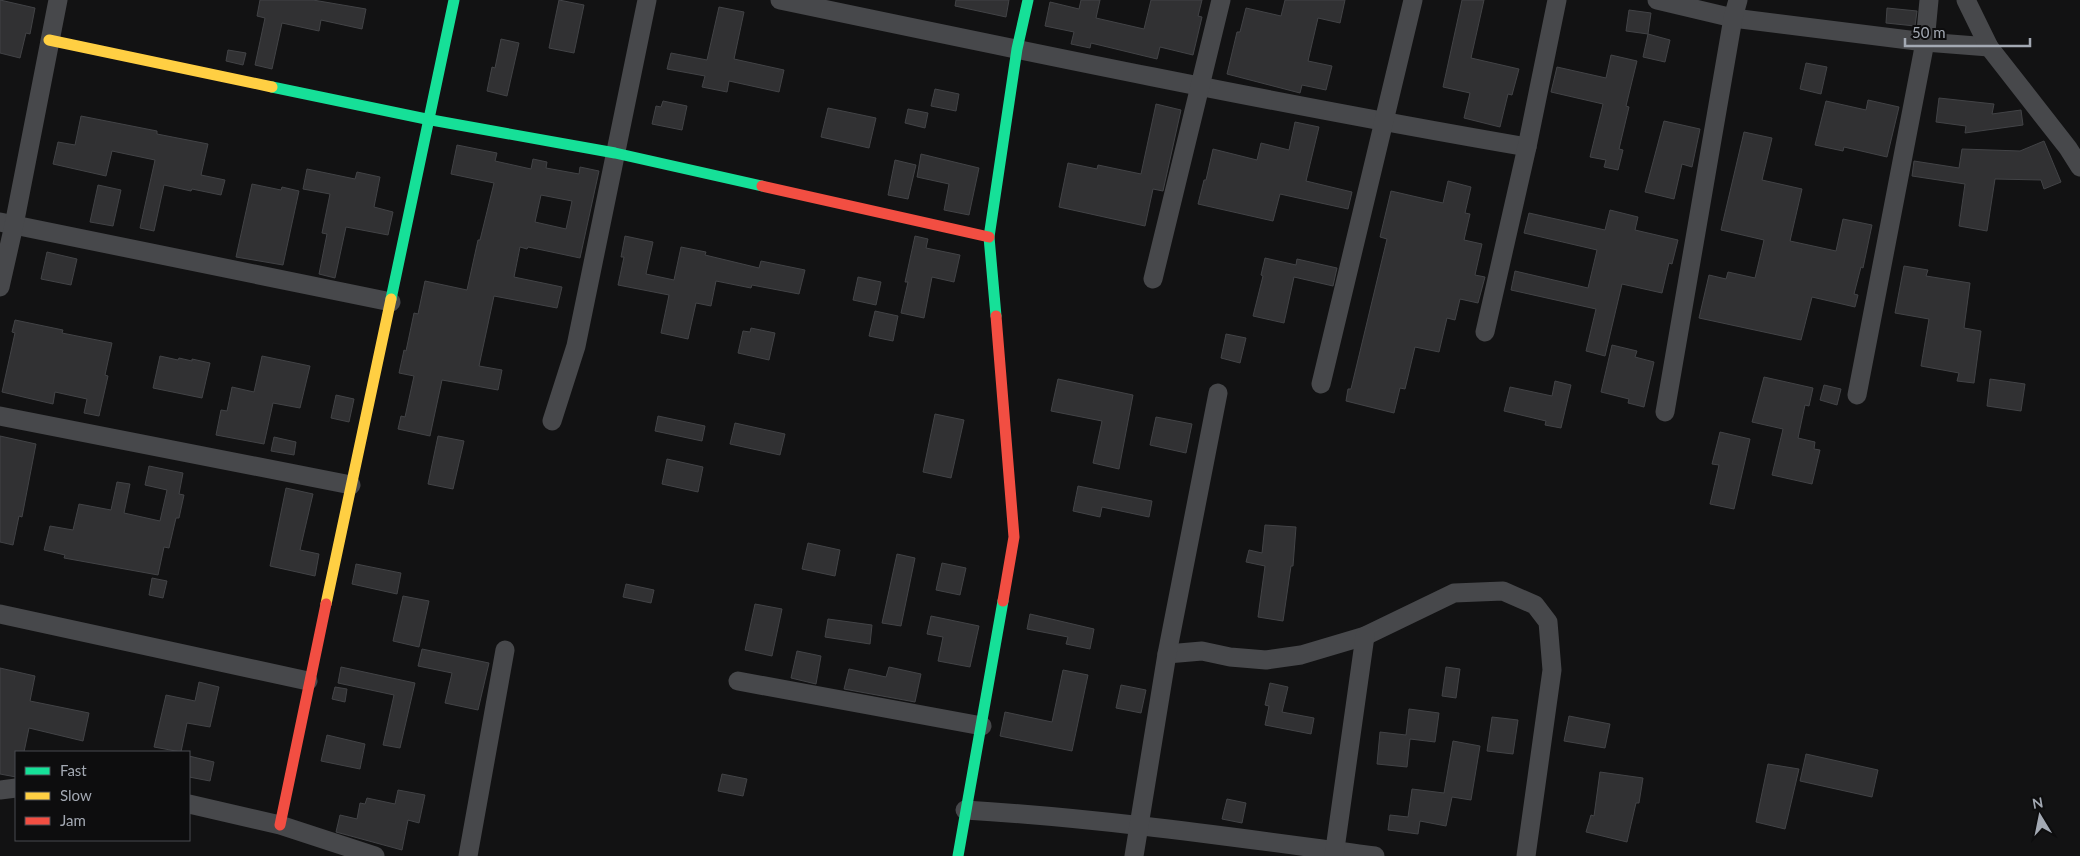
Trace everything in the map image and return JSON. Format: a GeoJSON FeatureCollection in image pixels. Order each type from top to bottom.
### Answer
{"type":"FeatureCollection","features":[{"type":"Feature","properties":{"kind":"street"},"geometry":{"type":"LineString","coordinates":[[0,287],[7,223],[58,0]]}},
{"type":"Feature","properties":{"kind":"street"},"geometry":{"type":"LineString","coordinates":[[280,825],[308,681],[391,302],[426,119],[454,0]]}},
{"type":"Feature","properties":{"kind":"street"},"geometry":{"type":"LineString","coordinates":[[552,422],[576,346],[647,0]]}},
{"type":"Feature","properties":{"kind":"street"},"geometry":{"type":"LineString","coordinates":[[780,0],[1201,87],[1527,147]]}},
{"type":"Feature","properties":{"kind":"street"},"geometry":{"type":"LineString","coordinates":[[958,856],[1014,537],[989,238],[1017,49],[1028,0]]}},
{"type":"Feature","properties":{"kind":"street"},"geometry":{"type":"LineString","coordinates":[[1153,279],[1221,0]]}},
{"type":"Feature","properties":{"kind":"street"},"geometry":{"type":"LineString","coordinates":[[1320,384],[1414,0]]}},
{"type":"Feature","properties":{"kind":"street"},"geometry":{"type":"LineString","coordinates":[[1485,332],[1527,147],[1557,0]]}},
{"type":"Feature","properties":{"kind":"street"},"geometry":{"type":"LineString","coordinates":[[1657,0],[1733,18],[1925,42],[1989,47]]}},
{"type":"Feature","properties":{"kind":"street"},"geometry":{"type":"LineString","coordinates":[[1665,412],[1733,18],[1738,0]]}},
{"type":"Feature","properties":{"kind":"street"},"geometry":{"type":"LineString","coordinates":[[1857,395],[1925,42],[1929,0]]}},
{"type":"Feature","properties":{"kind":"street"},"geometry":{"type":"LineString","coordinates":[[1966,0],[1989,47],[2068,148],[2080,167]]}},
{"type":"Feature","properties":{"kind":"street"},"geometry":{"type":"LineString","coordinates":[[49,40],[426,119],[615,153],[989,238]]}},
{"type":"Feature","properties":{"kind":"street"},"geometry":{"type":"LineString","coordinates":[[7,223],[391,302]]}},
{"type":"Feature","properties":{"kind":"street"},"geometry":{"type":"LineString","coordinates":[[1134,856],[1167,654],[1218,393]]}},
{"type":"Feature","properties":{"kind":"street"},"geometry":{"type":"LineString","coordinates":[[0,416],[351,484]]}},
{"type":"Feature","properties":{"kind":"street"},"geometry":{"type":"LineString","coordinates":[[1167,654],[1202,651],[1230,657],[1266,660],[1301,655],[1365,636],[1454,593],[1503,592],[1535,605],[1548,622],[1552,670],[1526,856]]}},
{"type":"Feature","properties":{"kind":"street"},"geometry":{"type":"LineString","coordinates":[[0,614],[308,681]]}},
{"type":"Feature","properties":{"kind":"street"},"geometry":{"type":"LineString","coordinates":[[1334,853],[1365,636]]}},
{"type":"Feature","properties":{"kind":"street"},"geometry":{"type":"LineString","coordinates":[[468,856],[505,650]]}},
{"type":"Feature","properties":{"kind":"street"},"geometry":{"type":"LineString","coordinates":[[738,681],[982,726]]}},
{"type":"Feature","properties":{"kind":"street"},"geometry":{"type":"LineString","coordinates":[[0,790],[15,788]]}},
{"type":"Feature","properties":{"kind":"street"},"geometry":{"type":"LineString","coordinates":[[190,804],[280,825],[375,856]]}},
{"type":"Feature","properties":{"kind":"street"},"geometry":{"type":"LineString","coordinates":[[965,810],[1035,814],[1139,825],[1334,853],[1375,856]]}},
{"type":"Feature","properties":{"kind":"building"},"geometry":{"type":"Polygon","coordinates":[[[0,0],[35,8],[30,34],[26,33],[20,58],[0,53],[0,0]]]}},
{"type":"Feature","properties":{"kind":"building"},"geometry":{"type":"Polygon","coordinates":[[[260,0],[313,0],[366,9],[362,29],[321,20],[319,31],[282,23],[272,69],[255,65],[265,18],[257,16],[260,0]]]}},
{"type":"Feature","properties":{"kind":"building"},"geometry":{"type":"Polygon","coordinates":[[[559,0],[584,5],[574,53],[549,48],[559,0]]]}},
{"type":"Feature","properties":{"kind":"building"},"geometry":{"type":"Polygon","coordinates":[[[956,0],[1009,0],[1006,17],[955,6],[956,0]]]}},
{"type":"Feature","properties":{"kind":"building"},"geometry":{"type":"Polygon","coordinates":[[[1081,0],[1100,0],[1096,18],[1144,29],[1151,0],[1202,0],[1198,16],[1202,17],[1193,55],[1160,47],[1157,59],[1091,43],[1090,48],[1071,44],[1074,32],[1045,26],[1050,2],[1079,9],[1081,0]]]}},
{"type":"Feature","properties":{"kind":"building"},"geometry":{"type":"Polygon","coordinates":[[[1285,0],[1345,0],[1340,23],[1318,18],[1308,61],[1332,66],[1326,90],[1302,85],[1300,93],[1227,74],[1237,32],[1240,32],[1246,8],[1281,16],[1285,0]]]}},
{"type":"Feature","properties":{"kind":"building"},"geometry":{"type":"Polygon","coordinates":[[[1462,0],[1484,0],[1471,58],[1519,69],[1512,95],[1508,94],[1500,127],[1464,118],[1470,93],[1443,87],[1462,0]]]}},
{"type":"Feature","properties":{"kind":"building"},"geometry":{"type":"Polygon","coordinates":[[[719,7],[744,12],[734,59],[784,70],[779,92],[729,81],[727,92],[702,87],[705,76],[667,69],[671,53],[707,60],[719,7]]]}},
{"type":"Feature","properties":{"kind":"building"},"geometry":{"type":"Polygon","coordinates":[[[1887,8],[1917,11],[1915,26],[1886,23],[1887,8]]]}},
{"type":"Feature","properties":{"kind":"building"},"geometry":{"type":"Polygon","coordinates":[[[1629,10],[1651,13],[1648,34],[1626,31],[1629,10]]]}},
{"type":"Feature","properties":{"kind":"building"},"geometry":{"type":"Polygon","coordinates":[[[1648,34],[1670,40],[1665,62],[1643,57],[1648,34]]]}},
{"type":"Feature","properties":{"kind":"building"},"geometry":{"type":"Polygon","coordinates":[[[501,39],[519,43],[507,96],[487,91],[492,67],[495,68],[501,39]]]}},
{"type":"Feature","properties":{"kind":"building"},"geometry":{"type":"Polygon","coordinates":[[[228,50],[246,53],[243,65],[226,61],[228,50]]]}},
{"type":"Feature","properties":{"kind":"building"},"geometry":{"type":"Polygon","coordinates":[[[1611,55],[1637,61],[1626,106],[1629,107],[1619,149],[1623,150],[1618,170],[1604,167],[1606,160],[1590,157],[1603,104],[1551,92],[1557,67],[1606,78],[1611,55]]]}},
{"type":"Feature","properties":{"kind":"building"},"geometry":{"type":"Polygon","coordinates":[[[1806,63],[1827,67],[1821,94],[1800,89],[1806,63]]]}},
{"type":"Feature","properties":{"kind":"building"},"geometry":{"type":"Polygon","coordinates":[[[935,89],[959,94],[956,111],[931,106],[935,89]]]}},
{"type":"Feature","properties":{"kind":"building"},"geometry":{"type":"Polygon","coordinates":[[[1939,98],[1994,104],[1992,114],[2021,110],[2023,125],[1965,133],[1966,126],[1936,122],[1939,98]]]}},
{"type":"Feature","properties":{"kind":"building"},"geometry":{"type":"Polygon","coordinates":[[[1868,100],[1899,107],[1887,157],[1844,147],[1843,151],[1815,145],[1826,101],[1866,110],[1868,100]]]}},
{"type":"Feature","properties":{"kind":"building"},"geometry":{"type":"Polygon","coordinates":[[[663,101],[687,106],[682,130],[652,124],[656,106],[661,107],[663,101]]]}},
{"type":"Feature","properties":{"kind":"building"},"geometry":{"type":"Polygon","coordinates":[[[1156,104],[1181,110],[1163,191],[1153,189],[1145,226],[1059,207],[1068,163],[1097,169],[1098,165],[1141,174],[1156,104]]]}},
{"type":"Feature","properties":{"kind":"building"},"geometry":{"type":"Polygon","coordinates":[[[828,108],[876,118],[869,148],[821,137],[828,108]]]}},
{"type":"Feature","properties":{"kind":"building"},"geometry":{"type":"Polygon","coordinates":[[[908,109],[928,113],[925,128],[905,123],[908,109]]]}},
{"type":"Feature","properties":{"kind":"building"},"geometry":{"type":"Polygon","coordinates":[[[81,116],[157,131],[157,134],[208,144],[201,175],[225,180],[221,195],[164,185],[154,231],[140,228],[155,160],[112,151],[106,176],[53,164],[58,142],[75,145],[81,116]]]}},
{"type":"Feature","properties":{"kind":"building"},"geometry":{"type":"Polygon","coordinates":[[[1664,121],[1700,129],[1692,167],[1682,164],[1674,199],[1645,192],[1664,121]]]}},
{"type":"Feature","properties":{"kind":"building"},"geometry":{"type":"Polygon","coordinates":[[[1295,122],[1319,127],[1306,181],[1352,192],[1348,209],[1280,194],[1273,221],[1198,204],[1213,149],[1257,160],[1261,143],[1289,150],[1295,122]]]}},
{"type":"Feature","properties":{"kind":"building"},"geometry":{"type":"Polygon","coordinates":[[[1744,132],[1772,138],[1762,180],[1802,189],[1790,241],[1836,251],[1843,219],[1872,225],[1863,268],[1861,267],[1854,294],[1858,295],[1855,307],[1812,297],[1801,340],[1699,318],[1709,275],[1726,279],[1728,272],[1755,278],[1764,240],[1721,230],[1744,132]]]}},
{"type":"Feature","properties":{"kind":"building"},"geometry":{"type":"Polygon","coordinates":[[[2044,141],[2061,182],[2044,189],[2041,180],[1995,179],[1987,231],[1959,226],[1965,184],[1912,176],[1914,161],[1959,168],[1962,149],[2020,151],[2044,141]]]}},
{"type":"Feature","properties":{"kind":"building"},"geometry":{"type":"Polygon","coordinates":[[[457,145],[497,153],[495,161],[531,169],[533,159],[547,162],[546,168],[579,174],[580,167],[599,171],[580,258],[520,247],[514,277],[562,287],[557,308],[494,296],[479,366],[502,370],[498,390],[442,380],[430,436],[398,429],[401,416],[405,417],[414,376],[399,373],[404,350],[406,351],[414,313],[418,314],[425,281],[467,290],[478,240],[480,240],[494,183],[451,174],[457,145]],[[541,195],[535,222],[566,229],[572,201],[541,195]]]}},
{"type":"Feature","properties":{"kind":"building"},"geometry":{"type":"Polygon","coordinates":[[[921,154],[979,168],[969,215],[944,210],[949,184],[917,177],[921,154]]]}},
{"type":"Feature","properties":{"kind":"building"},"geometry":{"type":"Polygon","coordinates":[[[895,160],[916,165],[908,199],[888,195],[895,160]]]}},
{"type":"Feature","properties":{"kind":"building"},"geometry":{"type":"Polygon","coordinates":[[[307,169],[355,179],[357,172],[380,177],[374,207],[393,212],[388,235],[346,227],[335,278],[319,274],[327,234],[322,233],[330,194],[303,189],[307,169]]]}},
{"type":"Feature","properties":{"kind":"building"},"geometry":{"type":"Polygon","coordinates":[[[1448,181],[1471,187],[1465,213],[1470,214],[1464,240],[1482,244],[1475,275],[1485,277],[1478,303],[1460,299],[1455,320],[1447,318],[1439,352],[1415,347],[1405,389],[1400,388],[1394,413],[1346,401],[1348,389],[1351,389],[1387,239],[1380,237],[1391,191],[1443,203],[1448,181]]]}},
{"type":"Feature","properties":{"kind":"building"},"geometry":{"type":"Polygon","coordinates":[[[252,184],[281,190],[282,187],[299,191],[283,265],[236,257],[252,184]]]}},
{"type":"Feature","properties":{"kind":"building"},"geometry":{"type":"Polygon","coordinates":[[[98,185],[121,190],[113,226],[90,222],[98,185]]]}},
{"type":"Feature","properties":{"kind":"building"},"geometry":{"type":"Polygon","coordinates":[[[1610,210],[1638,217],[1635,230],[1678,240],[1672,264],[1669,263],[1662,293],[1622,284],[1605,356],[1586,351],[1596,309],[1511,290],[1515,271],[1588,288],[1597,250],[1524,233],[1529,213],[1605,230],[1610,210]]]}},
{"type":"Feature","properties":{"kind":"building"},"geometry":{"type":"Polygon","coordinates":[[[625,236],[653,242],[646,274],[674,280],[681,247],[706,252],[705,255],[759,268],[761,261],[805,270],[799,294],[752,285],[751,288],[716,281],[711,306],[696,303],[688,339],[661,333],[669,295],[618,285],[624,257],[621,257],[625,236]]]}},
{"type":"Feature","properties":{"kind":"building"},"geometry":{"type":"Polygon","coordinates":[[[915,236],[928,239],[926,248],[960,255],[954,282],[932,277],[924,318],[901,313],[908,282],[905,282],[915,236]]]}},
{"type":"Feature","properties":{"kind":"building"},"geometry":{"type":"Polygon","coordinates":[[[47,252],[77,259],[71,285],[41,279],[47,252]]]}},
{"type":"Feature","properties":{"kind":"building"},"geometry":{"type":"Polygon","coordinates":[[[1265,258],[1296,265],[1297,259],[1337,268],[1333,286],[1294,277],[1284,323],[1253,316],[1263,276],[1261,275],[1265,258]]]}},
{"type":"Feature","properties":{"kind":"building"},"geometry":{"type":"Polygon","coordinates":[[[1904,266],[1928,270],[1926,276],[1970,283],[1964,328],[1981,331],[1974,383],[1957,381],[1959,373],[1921,366],[1929,319],[1895,313],[1904,266]]]}},
{"type":"Feature","properties":{"kind":"building"},"geometry":{"type":"Polygon","coordinates":[[[858,277],[881,282],[876,305],[853,300],[858,277]]]}},
{"type":"Feature","properties":{"kind":"building"},"geometry":{"type":"Polygon","coordinates":[[[875,311],[898,316],[893,341],[869,336],[875,311]]]}},
{"type":"Feature","properties":{"kind":"building"},"geometry":{"type":"Polygon","coordinates":[[[15,320],[63,330],[62,333],[112,343],[105,375],[108,376],[99,416],[84,413],[87,399],[55,392],[53,404],[2,392],[15,333],[12,332],[15,320]]]}},
{"type":"Feature","properties":{"kind":"building"},"geometry":{"type":"Polygon","coordinates":[[[751,328],[775,333],[769,360],[738,353],[743,331],[750,332],[751,328]]]}},
{"type":"Feature","properties":{"kind":"building"},"geometry":{"type":"Polygon","coordinates":[[[1226,334],[1246,338],[1240,363],[1221,358],[1226,334]]]}},
{"type":"Feature","properties":{"kind":"building"},"geometry":{"type":"Polygon","coordinates":[[[1612,345],[1637,351],[1635,357],[1654,362],[1644,407],[1628,403],[1629,399],[1601,392],[1612,345]]]}},
{"type":"Feature","properties":{"kind":"building"},"geometry":{"type":"Polygon","coordinates":[[[160,356],[210,363],[202,398],[153,388],[160,356]]]}},
{"type":"Feature","properties":{"kind":"building"},"geometry":{"type":"Polygon","coordinates":[[[262,356],[310,366],[300,408],[273,403],[264,444],[216,435],[221,410],[227,411],[232,387],[254,392],[262,356]]]}},
{"type":"Feature","properties":{"kind":"building"},"geometry":{"type":"Polygon","coordinates":[[[1764,377],[1813,388],[1809,406],[1805,405],[1798,438],[1815,442],[1814,449],[1820,450],[1812,484],[1772,475],[1783,429],[1752,422],[1764,377]]]}},
{"type":"Feature","properties":{"kind":"building"},"geometry":{"type":"Polygon","coordinates":[[[1058,379],[1133,395],[1119,469],[1093,463],[1102,421],[1051,411],[1058,379]]]}},
{"type":"Feature","properties":{"kind":"building"},"geometry":{"type":"Polygon","coordinates":[[[1990,379],[2025,384],[2021,411],[1987,406],[1990,379]]]}},
{"type":"Feature","properties":{"kind":"building"},"geometry":{"type":"Polygon","coordinates":[[[1555,381],[1571,385],[1561,428],[1545,425],[1546,421],[1504,411],[1510,387],[1552,396],[1555,381]]]}},
{"type":"Feature","properties":{"kind":"building"},"geometry":{"type":"Polygon","coordinates":[[[1824,385],[1841,389],[1837,405],[1820,400],[1824,385]]]}},
{"type":"Feature","properties":{"kind":"building"},"geometry":{"type":"Polygon","coordinates":[[[336,395],[354,399],[349,422],[331,418],[336,395]]]}},
{"type":"Feature","properties":{"kind":"building"},"geometry":{"type":"Polygon","coordinates":[[[935,414],[964,420],[951,478],[923,472],[935,414]]]}},
{"type":"Feature","properties":{"kind":"building"},"geometry":{"type":"Polygon","coordinates":[[[658,416],[705,426],[702,441],[655,431],[658,416]]]}},
{"type":"Feature","properties":{"kind":"building"},"geometry":{"type":"Polygon","coordinates":[[[1156,417],[1192,424],[1186,453],[1150,445],[1156,417]]]}},
{"type":"Feature","properties":{"kind":"building"},"geometry":{"type":"Polygon","coordinates":[[[735,423],[785,434],[780,455],[730,444],[735,423]]]}},
{"type":"Feature","properties":{"kind":"building"},"geometry":{"type":"Polygon","coordinates":[[[1720,432],[1750,439],[1734,509],[1710,504],[1719,465],[1712,464],[1720,432]]]}},
{"type":"Feature","properties":{"kind":"building"},"geometry":{"type":"Polygon","coordinates":[[[0,436],[36,444],[22,517],[19,516],[13,545],[0,542],[0,436]]]}},
{"type":"Feature","properties":{"kind":"building"},"geometry":{"type":"Polygon","coordinates":[[[438,436],[464,441],[453,489],[428,484],[438,436]]]}},
{"type":"Feature","properties":{"kind":"building"},"geometry":{"type":"Polygon","coordinates":[[[274,437],[296,442],[294,455],[271,451],[274,437]]]}},
{"type":"Feature","properties":{"kind":"building"},"geometry":{"type":"Polygon","coordinates":[[[667,459],[703,467],[698,492],[662,484],[667,459]]]}},
{"type":"Feature","properties":{"kind":"building"},"geometry":{"type":"Polygon","coordinates":[[[149,466],[183,473],[179,494],[184,495],[179,518],[176,518],[169,548],[164,547],[158,575],[64,558],[65,555],[44,550],[50,526],[73,530],[79,504],[111,510],[117,482],[130,484],[124,513],[160,521],[167,490],[145,485],[149,466]]]}},
{"type":"Feature","properties":{"kind":"building"},"geometry":{"type":"Polygon","coordinates":[[[1078,486],[1152,501],[1149,517],[1102,507],[1100,517],[1073,511],[1078,486]]]}},
{"type":"Feature","properties":{"kind":"building"},"geometry":{"type":"Polygon","coordinates":[[[286,488],[313,494],[300,550],[319,554],[315,576],[270,566],[286,488]]]}},
{"type":"Feature","properties":{"kind":"building"},"geometry":{"type":"Polygon","coordinates":[[[1265,525],[1296,527],[1293,566],[1291,566],[1283,621],[1258,617],[1265,566],[1246,562],[1249,550],[1262,553],[1265,525]]]}},
{"type":"Feature","properties":{"kind":"building"},"geometry":{"type":"Polygon","coordinates":[[[808,543],[840,550],[835,576],[802,569],[808,543]]]}},
{"type":"Feature","properties":{"kind":"building"},"geometry":{"type":"Polygon","coordinates":[[[897,554],[915,558],[901,626],[882,623],[897,554]]]}},
{"type":"Feature","properties":{"kind":"building"},"geometry":{"type":"Polygon","coordinates":[[[942,563],[966,568],[960,595],[936,590],[942,563]]]}},
{"type":"Feature","properties":{"kind":"building"},"geometry":{"type":"Polygon","coordinates":[[[356,564],[401,573],[397,594],[352,584],[356,564]]]}},
{"type":"Feature","properties":{"kind":"building"},"geometry":{"type":"Polygon","coordinates":[[[152,578],[167,581],[163,598],[149,595],[152,578]]]}},
{"type":"Feature","properties":{"kind":"building"},"geometry":{"type":"Polygon","coordinates":[[[626,584],[654,590],[651,603],[623,597],[626,584]]]}},
{"type":"Feature","properties":{"kind":"building"},"geometry":{"type":"Polygon","coordinates":[[[403,596],[429,601],[419,647],[393,641],[403,596]]]}},
{"type":"Feature","properties":{"kind":"building"},"geometry":{"type":"Polygon","coordinates":[[[755,604],[782,609],[772,656],[745,650],[755,604]]]}},
{"type":"Feature","properties":{"kind":"building"},"geometry":{"type":"Polygon","coordinates":[[[1030,614],[1094,629],[1090,649],[1066,644],[1068,637],[1027,629],[1030,614]]]}},
{"type":"Feature","properties":{"kind":"building"},"geometry":{"type":"Polygon","coordinates":[[[931,616],[979,626],[970,667],[938,661],[943,637],[927,634],[931,616]]]}},
{"type":"Feature","properties":{"kind":"building"},"geometry":{"type":"Polygon","coordinates":[[[828,619],[872,625],[870,644],[825,637],[828,619]]]}},
{"type":"Feature","properties":{"kind":"building"},"geometry":{"type":"Polygon","coordinates":[[[422,649],[489,663],[478,710],[445,703],[452,673],[418,666],[422,649]]]}},
{"type":"Feature","properties":{"kind":"building"},"geometry":{"type":"Polygon","coordinates":[[[797,651],[821,656],[816,684],[791,678],[797,651]]]}},
{"type":"Feature","properties":{"kind":"building"},"geometry":{"type":"Polygon","coordinates":[[[341,667],[415,683],[400,748],[383,745],[394,695],[338,683],[341,667]]]}},
{"type":"Feature","properties":{"kind":"building"},"geometry":{"type":"Polygon","coordinates":[[[889,667],[921,674],[915,702],[844,689],[849,669],[886,677],[889,667]]]}},
{"type":"Feature","properties":{"kind":"building"},"geometry":{"type":"Polygon","coordinates":[[[1446,667],[1460,669],[1456,698],[1442,696],[1446,667]]]}},
{"type":"Feature","properties":{"kind":"building"},"geometry":{"type":"Polygon","coordinates":[[[0,668],[35,676],[30,701],[89,713],[83,741],[29,728],[24,751],[15,751],[15,777],[0,774],[0,668]]]}},
{"type":"Feature","properties":{"kind":"building"},"geometry":{"type":"Polygon","coordinates":[[[1063,670],[1088,675],[1072,751],[1000,736],[1005,712],[1052,722],[1063,670]]]}},
{"type":"Feature","properties":{"kind":"building"},"geometry":{"type":"Polygon","coordinates":[[[199,682],[219,687],[210,727],[187,723],[181,751],[154,747],[166,695],[195,701],[199,682]]]}},
{"type":"Feature","properties":{"kind":"building"},"geometry":{"type":"Polygon","coordinates":[[[1270,683],[1288,687],[1282,712],[1314,718],[1311,734],[1265,725],[1269,706],[1265,705],[1270,683]]]}},
{"type":"Feature","properties":{"kind":"building"},"geometry":{"type":"Polygon","coordinates":[[[1121,685],[1146,690],[1141,713],[1116,708],[1121,685]]]}},
{"type":"Feature","properties":{"kind":"building"},"geometry":{"type":"Polygon","coordinates":[[[335,687],[347,689],[345,702],[332,699],[335,687]]]}},
{"type":"Feature","properties":{"kind":"building"},"geometry":{"type":"Polygon","coordinates":[[[1409,709],[1439,713],[1435,742],[1410,739],[1407,767],[1377,764],[1380,732],[1406,735],[1409,709]]]}},
{"type":"Feature","properties":{"kind":"building"},"geometry":{"type":"Polygon","coordinates":[[[1569,716],[1610,724],[1605,748],[1564,741],[1569,716]]]}},
{"type":"Feature","properties":{"kind":"building"},"geometry":{"type":"Polygon","coordinates":[[[1492,717],[1518,720],[1513,754],[1487,751],[1492,717]]]}},
{"type":"Feature","properties":{"kind":"building"},"geometry":{"type":"Polygon","coordinates":[[[327,735],[365,744],[360,769],[321,761],[327,735]]]}},
{"type":"Feature","properties":{"kind":"building"},"geometry":{"type":"Polygon","coordinates":[[[1453,741],[1480,746],[1471,800],[1452,797],[1446,826],[1420,821],[1418,834],[1388,830],[1390,815],[1408,817],[1412,789],[1444,793],[1453,741]]]}},
{"type":"Feature","properties":{"kind":"building"},"geometry":{"type":"Polygon","coordinates":[[[1806,754],[1878,770],[1872,797],[1800,781],[1806,754]]]}},
{"type":"Feature","properties":{"kind":"building"},"geometry":{"type":"Polygon","coordinates":[[[190,756],[214,762],[210,781],[190,777],[190,756]]]}},
{"type":"Feature","properties":{"kind":"building"},"geometry":{"type":"Polygon","coordinates":[[[1768,764],[1799,769],[1785,829],[1756,822],[1768,764]]]}},
{"type":"Feature","properties":{"kind":"building"},"geometry":{"type":"Polygon","coordinates":[[[1600,772],[1643,778],[1639,803],[1636,803],[1627,842],[1586,832],[1591,815],[1594,816],[1600,772]]]}},
{"type":"Feature","properties":{"kind":"building"},"geometry":{"type":"Polygon","coordinates":[[[722,774],[747,779],[743,796],[718,791],[722,774]]]}},
{"type":"Feature","properties":{"kind":"building"},"geometry":{"type":"Polygon","coordinates":[[[398,790],[425,795],[419,823],[408,820],[402,850],[336,832],[340,815],[357,819],[360,803],[365,804],[367,798],[395,804],[398,790]]]}},
{"type":"Feature","properties":{"kind":"building"},"geometry":{"type":"Polygon","coordinates":[[[1227,799],[1246,803],[1242,823],[1222,819],[1227,799]]]}},
{"type":"Feature","properties":{"kind":"traffic: fast"},"geometry":{"type":"LineString","coordinates":[[391,299],[454,0]]}},
{"type":"Feature","properties":{"kind":"traffic: fast"},"geometry":{"type":"LineString","coordinates":[[996,316],[989,237],[1017,49],[1028,0]]}},
{"type":"Feature","properties":{"kind":"traffic: fast"},"geometry":{"type":"LineString","coordinates":[[272,87],[426,119],[615,153],[762,186]]}},
{"type":"Feature","properties":{"kind":"traffic: fast"},"geometry":{"type":"LineString","coordinates":[[958,856],[1003,601]]}},
{"type":"Feature","properties":{"kind":"traffic: slow"},"geometry":{"type":"LineString","coordinates":[[49,40],[272,87]]}},
{"type":"Feature","properties":{"kind":"traffic: slow"},"geometry":{"type":"LineString","coordinates":[[326,604],[391,299]]}},
{"type":"Feature","properties":{"kind":"traffic: jam"},"geometry":{"type":"LineString","coordinates":[[762,186],[989,237]]}},
{"type":"Feature","properties":{"kind":"traffic: jam"},"geometry":{"type":"LineString","coordinates":[[996,316],[1014,537],[1003,601]]}},
{"type":"Feature","properties":{"kind":"traffic: jam"},"geometry":{"type":"LineString","coordinates":[[280,825],[326,604]]}}]}
